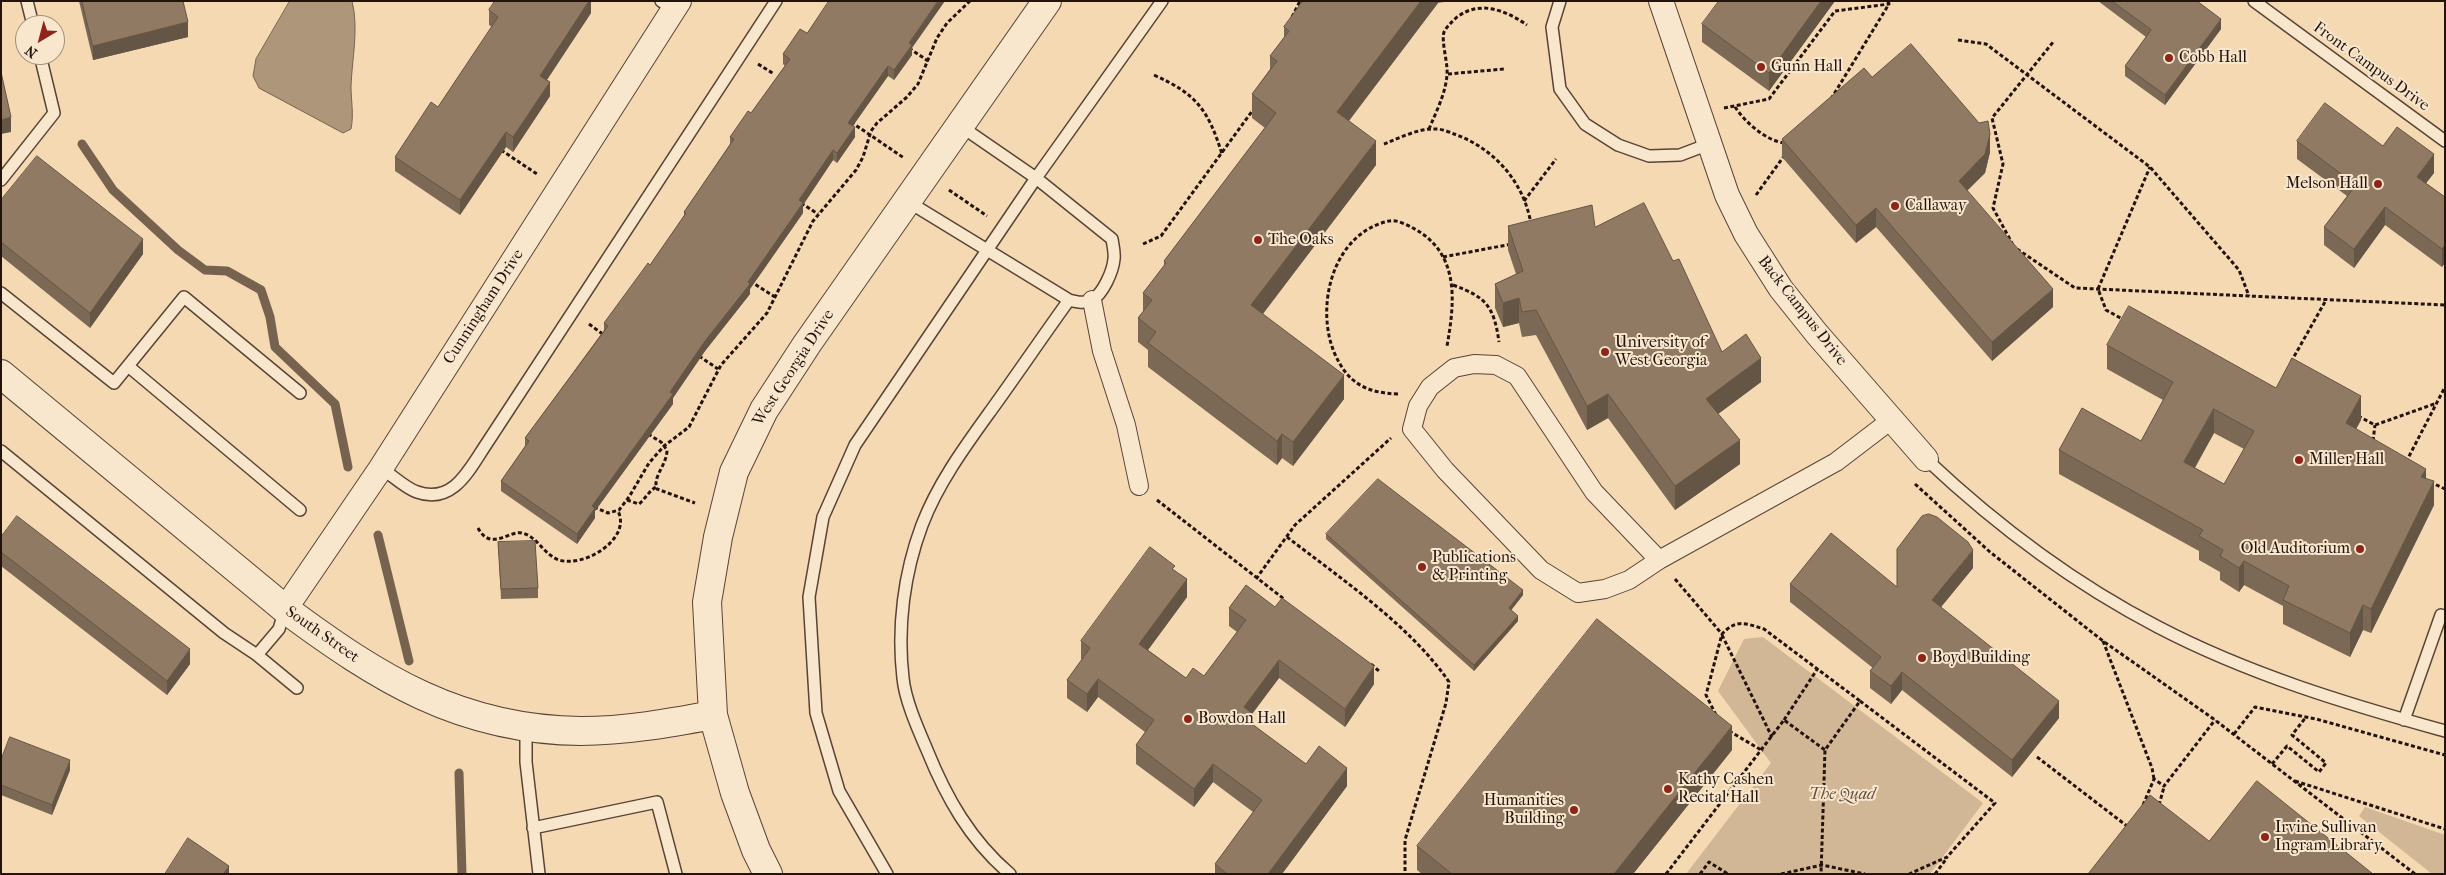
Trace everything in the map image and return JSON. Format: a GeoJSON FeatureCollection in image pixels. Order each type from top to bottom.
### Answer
{"type":"FeatureCollection","features":[{"type":"Feature","properties":{"kind":"street","name":"West Georgia Drive"},"geometry":{"type":"LineString","coordinates":[[768,874],[756,850],[735,793],[713,715],[707,602],[718,537],[734,472],[764,410],[959,125],[1047,1]]}},
{"type":"Feature","properties":{"kind":"street","name":"Back Campus Drive"},"geometry":{"type":"LineString","coordinates":[[1662,1],[1727,195],[1761,261],[1817,334],[1926,459]]}},
{"type":"Feature","properties":{"kind":"street","name":"Cunningham Drive"},"geometry":{"type":"LineString","coordinates":[[284,609],[381,468],[671,4]]}},
{"type":"Feature","properties":{"kind":"street"},"geometry":{"type":"LineString","coordinates":[[1092,300],[1102,351],[1126,425],[1138,486]]}},
{"type":"Feature","properties":{"kind":"street"},"geometry":{"type":"LineString","coordinates":[[1659,560],[1594,492],[1517,376],[1496,365],[1474,364],[1454,368],[1436,382],[1418,406],[1412,429],[1445,470],[1541,570],[1578,593],[1605,589],[1629,580],[1659,560],[1836,462],[1891,420]]}},
{"type":"Feature","properties":{"kind":"street","name":"South Street"},"geometry":{"type":"LineString","coordinates":[[1,374],[284,609],[333,645],[407,690],[446,706],[526,727],[581,731],[641,727],[713,715]]}},
{"type":"Feature","properties":{"kind":"lane"},"geometry":{"type":"LineString","coordinates":[[27,1],[30,15]]}},
{"type":"Feature","properties":{"kind":"lane"},"geometry":{"type":"LineString","coordinates":[[381,468],[417,492],[439,494],[453,490],[493,435],[776,1]]}},
{"type":"Feature","properties":{"kind":"lane"},"geometry":{"type":"LineString","coordinates":[[887,874],[839,791],[816,713],[809,597],[823,517],[855,445],[1036,178],[1162,1]]}},
{"type":"Feature","properties":{"kind":"lane"},"geometry":{"type":"LineString","coordinates":[[1560,1],[1552,27],[1560,88],[1585,124],[1618,145],[1649,156],[1680,155],[1709,144]]}},
{"type":"Feature","properties":{"kind":"lane","name":"Front Campus Drive"},"geometry":{"type":"LineString","coordinates":[[2254,1],[2445,140]]}},
{"type":"Feature","properties":{"kind":"lane"},"geometry":{"type":"LineString","coordinates":[[1,180],[54,113],[42,65]]}},
{"type":"Feature","properties":{"kind":"lane"},"geometry":{"type":"LineString","coordinates":[[907,201],[986,252],[1069,300],[1080,303],[1092,300],[1110,274],[1114,258],[1112,239],[1036,178],[959,125]]}},
{"type":"Feature","properties":{"kind":"lane"},"geometry":{"type":"LineString","coordinates":[[1,293],[114,383],[184,297],[300,393]]}},
{"type":"Feature","properties":{"kind":"lane"},"geometry":{"type":"LineString","coordinates":[[1010,874],[998,864],[967,829],[942,787],[920,733],[903,680],[901,625],[906,581],[913,552],[923,523],[937,495],[960,454],[1069,300]]}},
{"type":"Feature","properties":{"kind":"lane"},"geometry":{"type":"LineString","coordinates":[[128,366],[300,510]]}},
{"type":"Feature","properties":{"kind":"lane"},"geometry":{"type":"LineString","coordinates":[[2,451],[224,633],[257,655],[297,688]]}},
{"type":"Feature","properties":{"kind":"lane"},"geometry":{"type":"LineString","coordinates":[[1926,459],[2008,530],[2050,561],[2092,590],[2158,628],[2239,665],[2341,702],[2445,731]]}},
{"type":"Feature","properties":{"kind":"lane"},"geometry":{"type":"LineString","coordinates":[[257,655],[280,629],[284,609]]}},
{"type":"Feature","properties":{"kind":"lane"},"geometry":{"type":"LineString","coordinates":[[2404,720],[2441,615]]}},
{"type":"Feature","properties":{"kind":"lane"},"geometry":{"type":"LineString","coordinates":[[526,727],[526,762],[539,874]]}},
{"type":"Feature","properties":{"kind":"lane"},"geometry":{"type":"LineString","coordinates":[[533,828],[657,802],[676,874]]}},
{"type":"Feature","properties":{"kind":"path"},"geometry":{"type":"LineString","coordinates":[[593,506],[608,513],[618,511],[627,500],[649,463],[664,446],[690,427],[718,369],[767,313],[818,214],[856,170],[877,123],[907,97],[918,84],[936,38],[947,23],[970,1]]}},
{"type":"Feature","properties":{"kind":"path"},"geometry":{"type":"LineString","coordinates":[[1288,25],[1300,1]]}},
{"type":"Feature","properties":{"kind":"path"},"geometry":{"type":"LineString","coordinates":[[1829,102],[1889,3]]}},
{"type":"Feature","properties":{"kind":"path"},"geometry":{"type":"LineString","coordinates":[[1721,109],[1769,99],[1835,11],[1889,3]]}},
{"type":"Feature","properties":{"kind":"path"},"geometry":{"type":"LineString","coordinates":[[1429,129],[1443,96],[1447,74],[1443,34],[1449,23],[1465,11],[1480,7],[1498,9],[1527,25]]}},
{"type":"Feature","properties":{"kind":"path"},"geometry":{"type":"LineString","coordinates":[[1958,40],[1986,44],[2150,167],[2239,270],[2249,296]]}},
{"type":"Feature","properties":{"kind":"path"},"geometry":{"type":"LineString","coordinates":[[2054,41],[1992,118],[2003,164],[1992,208],[2016,248],[2075,288],[2445,306]]}},
{"type":"Feature","properties":{"kind":"path"},"geometry":{"type":"LineString","coordinates":[[903,44],[928,60]]}},
{"type":"Feature","properties":{"kind":"path"},"geometry":{"type":"LineString","coordinates":[[1447,74],[1504,70]]}},
{"type":"Feature","properties":{"kind":"path"},"geometry":{"type":"LineString","coordinates":[[1154,75],[1180,87],[1197,102],[1214,127],[1222,154]]}},
{"type":"Feature","properties":{"kind":"path"},"geometry":{"type":"LineString","coordinates":[[1734,106],[1742,117],[1761,132],[1777,142],[1793,144]]}},
{"type":"Feature","properties":{"kind":"path"},"geometry":{"type":"LineString","coordinates":[[1143,244],[1161,236],[1254,108]]}},
{"type":"Feature","properties":{"kind":"path"},"geometry":{"type":"LineString","coordinates":[[846,119],[905,158]]}},
{"type":"Feature","properties":{"kind":"path"},"geometry":{"type":"LineString","coordinates":[[1384,144],[1429,129],[1438,129],[1461,137],[1488,151],[1512,177],[1530,214],[1532,230]]}},
{"type":"Feature","properties":{"kind":"path"},"geometry":{"type":"LineString","coordinates":[[497,148],[538,175]]}},
{"type":"Feature","properties":{"kind":"path"},"geometry":{"type":"LineString","coordinates":[[1755,197],[1788,151]]}},
{"type":"Feature","properties":{"kind":"path"},"geometry":{"type":"LineString","coordinates":[[1524,201],[1556,159]]}},
{"type":"Feature","properties":{"kind":"path"},"geometry":{"type":"LineString","coordinates":[[2132,324],[2106,310],[2098,289],[2150,167]]}},
{"type":"Feature","properties":{"kind":"path"},"geometry":{"type":"LineString","coordinates":[[946,188],[992,220]]}},
{"type":"Feature","properties":{"kind":"path"},"geometry":{"type":"LineString","coordinates":[[794,198],[818,214]]}},
{"type":"Feature","properties":{"kind":"path"},"geometry":{"type":"LineString","coordinates":[[1391,220],[1407,225],[1427,235],[1443,257],[1453,285],[1452,322],[1436,382],[1407,394],[1377,393],[1354,382],[1339,364],[1330,341],[1326,294],[1335,268],[1351,244],[1370,227],[1391,220]]}},
{"type":"Feature","properties":{"kind":"path"},"geometry":{"type":"LineString","coordinates":[[1443,257],[1520,243]]}},
{"type":"Feature","properties":{"kind":"path"},"geometry":{"type":"LineString","coordinates":[[743,276],[775,297]]}},
{"type":"Feature","properties":{"kind":"path"},"geometry":{"type":"LineString","coordinates":[[1453,285],[1476,294],[1485,301],[1494,316],[1499,341],[1496,365]]}},
{"type":"Feature","properties":{"kind":"path"},"geometry":{"type":"LineString","coordinates":[[2288,367],[2326,300]]}},
{"type":"Feature","properties":{"kind":"path"},"geometry":{"type":"LineString","coordinates":[[694,353],[718,369]]}},
{"type":"Feature","properties":{"kind":"path"},"geometry":{"type":"LineString","coordinates":[[2402,470],[2445,387]]}},
{"type":"Feature","properties":{"kind":"path"},"geometry":{"type":"LineString","coordinates":[[2350,412],[2375,425],[2437,403]]}},
{"type":"Feature","properties":{"kind":"path"},"geometry":{"type":"LineString","coordinates":[[2372,443],[2375,425]]}},
{"type":"Feature","properties":{"kind":"path"},"geometry":{"type":"LineString","coordinates":[[1256,579],[1295,525],[1392,437],[1412,429]]}},
{"type":"Feature","properties":{"kind":"path"},"geometry":{"type":"LineString","coordinates":[[646,432],[667,450],[667,458],[657,478],[656,487]]}},
{"type":"Feature","properties":{"kind":"path"},"geometry":{"type":"LineString","coordinates":[[1910,479],[1990,552],[2103,641],[2234,734],[2415,874]]}},
{"type":"Feature","properties":{"kind":"path"},"geometry":{"type":"LineString","coordinates":[[2428,481],[2445,488]]}},
{"type":"Feature","properties":{"kind":"path"},"geometry":{"type":"LineString","coordinates":[[1138,486],[1287,602]]}},
{"type":"Feature","properties":{"kind":"path"},"geometry":{"type":"LineString","coordinates":[[627,500],[639,504],[656,487]]}},
{"type":"Feature","properties":{"kind":"path"},"geometry":{"type":"LineString","coordinates":[[656,487],[676,497],[695,502]]}},
{"type":"Feature","properties":{"kind":"path"},"geometry":{"type":"LineString","coordinates":[[478,528],[481,533],[490,538],[504,539],[522,532],[529,535],[551,556],[562,561],[593,556],[606,546],[621,525],[622,519],[618,511]]}},
{"type":"Feature","properties":{"kind":"path"},"geometry":{"type":"LineString","coordinates":[[1286,538],[1348,584],[1394,624],[1436,662],[1449,682],[1446,702],[1405,840],[1405,874]]}},
{"type":"Feature","properties":{"kind":"path"},"geometry":{"type":"LineString","coordinates":[[1659,560],[1722,634],[1772,738]]}},
{"type":"Feature","properties":{"kind":"path"},"geometry":{"type":"LineString","coordinates":[[1718,719],[1706,695],[1722,634],[1730,625],[1745,622],[1764,629],[1995,803],[1947,857],[1935,874]]}},
{"type":"Feature","properties":{"kind":"path"},"geometry":{"type":"LineString","coordinates":[[2103,641],[2152,768],[2154,779],[2147,800],[2142,806]]}},
{"type":"Feature","properties":{"kind":"path"},"geometry":{"type":"LineString","coordinates":[[1365,660],[1380,672]]}},
{"type":"Feature","properties":{"kind":"path"},"geometry":{"type":"LineString","coordinates":[[1666,874],[1772,738],[1818,668]]}},
{"type":"Feature","properties":{"kind":"path"},"geometry":{"type":"LineString","coordinates":[[1821,874],[1825,750],[1860,701]]}},
{"type":"Feature","properties":{"kind":"path"},"geometry":{"type":"LineString","coordinates":[[2234,734],[2255,707],[2306,717],[2445,755]]}},
{"type":"Feature","properties":{"kind":"path"},"geometry":{"type":"LineString","coordinates":[[2272,764],[2288,746],[2320,772],[2326,763],[2292,735],[2306,717]]}},
{"type":"Feature","properties":{"kind":"path"},"geometry":{"type":"LineString","coordinates":[[1784,720],[1825,750]]}},
{"type":"Feature","properties":{"kind":"path"},"geometry":{"type":"LineString","coordinates":[[2152,812],[2159,805],[2164,786],[2215,720]]}},
{"type":"Feature","properties":{"kind":"path"},"geometry":{"type":"LineString","coordinates":[[1723,727],[1762,751]]}},
{"type":"Feature","properties":{"kind":"path"},"geometry":{"type":"LineString","coordinates":[[2037,757],[2127,826],[2132,819]]}},
{"type":"Feature","properties":{"kind":"path"},"geometry":{"type":"LineString","coordinates":[[2154,779],[2164,786]]}},
{"type":"Feature","properties":{"kind":"path"},"geometry":{"type":"LineString","coordinates":[[2292,780],[2445,829]]}},
{"type":"Feature","properties":{"kind":"path"},"geometry":{"type":"LineString","coordinates":[[1909,874],[1947,857]]}},
{"type":"Feature","properties":{"kind":"path"},"geometry":{"type":"LineString","coordinates":[[1700,874],[1709,862],[1728,874]]}},
{"type":"Feature","properties":{"kind":"path"},"geometry":{"type":"LineString","coordinates":[[1781,874],[1822,865],[1865,874]]}},
{"type":"Feature","properties":{"kind":"green space","name":"The Quad"},"geometry":{"type":"Polygon","coordinates":[[[1763,637],[1983,803],[1930,874],[1686,874],[1771,763],[1718,691],[1744,639],[1763,637]]]}},
{"type":"Feature","properties":{"kind":"green space"},"geometry":{"type":"Polygon","coordinates":[[[2365,807],[2445,835],[2445,874],[2432,874],[2359,816],[2365,807]]]}},
{"type":"Feature","properties":{"kind":"shaded area"},"geometry":{"type":"Polygon","coordinates":[[[290,1],[352,1],[355,33],[351,86],[352,118],[351,129],[343,133],[259,88],[253,76],[256,59],[290,1]]]}},
{"type":"Feature","properties":{"kind":"building"},"geometry":{"type":"Polygon","coordinates":[[[82,1],[183,1],[188,22],[93,46],[82,1]]]}},
{"type":"Feature","properties":{"kind":"building"},"geometry":{"type":"Polygon","coordinates":[[[495,1],[589,1],[540,76],[550,82],[513,137],[506,132],[460,200],[395,157],[431,102],[438,107],[498,17],[489,10],[495,1]]]}},
{"type":"Feature","properties":{"kind":"building"},"geometry":{"type":"Polygon","coordinates":[[[829,1],[938,1],[909,43],[912,45],[894,70],[888,66],[848,123],[855,127],[837,153],[833,150],[799,200],[803,203],[748,282],[750,284],[705,341],[670,392],[673,394],[592,506],[595,508],[577,534],[501,481],[529,441],[525,438],[608,326],[604,323],[648,263],[650,265],[686,213],[684,212],[734,139],[730,137],[748,111],[751,113],[790,59],[783,54],[800,29],[807,33],[829,1]]]}},
{"type":"Feature","properties":{"kind":"building","name":"The Oaks"},"geometry":{"type":"Polygon","coordinates":[[[1303,1],[1421,1],[1337,112],[1376,141],[1251,305],[1344,375],[1293,442],[1282,434],[1277,441],[1148,343],[1156,332],[1138,318],[1152,300],[1143,293],[1166,263],[1164,261],[1276,113],[1252,94],[1277,61],[1270,56],[1289,31],[1284,27],[1303,1]]]}},
{"type":"Feature","properties":{"kind":"building","name":"Gunn Hall"},"geometry":{"type":"Polygon","coordinates":[[[1719,1],[1821,1],[1769,73],[1702,24],[1719,1]]]}},
{"type":"Feature","properties":{"kind":"building","name":"Cobb Hall"},"geometry":{"type":"Polygon","coordinates":[[[2112,1],[2197,1],[2221,19],[2165,95],[2125,66],[2151,30],[2112,1]]]}},
{"type":"Feature","properties":{"kind":"building","name":"Callaway"},"geometry":{"type":"Polygon","coordinates":[[[1911,44],[1979,123],[1988,121],[1990,134],[1985,154],[1959,181],[2053,289],[1992,342],[1876,208],[1856,225],[1782,139],[1864,68],[1872,77],[1911,44]]]}},
{"type":"Feature","properties":{"kind":"building"},"geometry":{"type":"Polygon","coordinates":[[[1,72],[11,117],[1,120],[1,72]]]}},
{"type":"Feature","properties":{"kind":"building","name":"Melson Hall"},"geometry":{"type":"Polygon","coordinates":[[[2325,103],[2383,146],[2397,127],[2434,154],[2417,177],[2445,197],[2445,245],[2442,249],[2385,207],[2354,249],[2324,227],[2356,185],[2297,141],[2325,103]]]}},
{"type":"Feature","properties":{"kind":"building"},"geometry":{"type":"Polygon","coordinates":[[[37,156],[143,239],[90,313],[1,242],[1,200],[37,156]]]}},
{"type":"Feature","properties":{"kind":"building"},"geometry":{"type":"Polygon","coordinates":[[[1644,203],[1673,261],[1679,259],[1722,352],[1746,334],[1761,358],[1706,399],[1740,440],[1675,486],[1608,394],[1587,406],[1536,310],[1522,312],[1519,298],[1503,303],[1495,284],[1523,271],[1508,226],[1592,205],[1595,227],[1644,203]]]}},
{"type":"Feature","properties":{"kind":"building"},"geometry":{"type":"Polygon","coordinates":[[[2129,306],[2276,388],[2292,358],[2361,396],[2346,423],[2426,469],[2421,477],[2434,481],[2371,609],[2363,605],[2350,633],[2283,600],[2289,586],[2244,561],[2239,568],[2220,556],[2223,550],[2199,536],[2203,530],[2059,450],[2082,408],[2141,441],[2173,382],[2107,345],[2129,306]],[[2214,409],[2184,462],[2224,484],[2254,431],[2214,409]]]}},
{"type":"Feature","properties":{"kind":"building","name":"Publications & Printing"},"geometry":{"type":"Polygon","coordinates":[[[1378,479],[1523,590],[1509,608],[1518,616],[1474,665],[1326,534],[1378,479]]]}},
{"type":"Feature","properties":{"kind":"building","name":"Boyd Building"},"geometry":{"type":"Polygon","coordinates":[[[1929,514],[1937,517],[1968,542],[1973,550],[1932,600],[2059,701],[2012,760],[1902,672],[1891,686],[1870,671],[1881,657],[1790,584],[1831,533],[1897,587],[1897,549],[1922,516],[1929,514]]]}},
{"type":"Feature","properties":{"kind":"building"},"geometry":{"type":"Polygon","coordinates":[[[17,516],[190,649],[167,681],[1,552],[1,537],[17,516]]]}},
{"type":"Feature","properties":{"kind":"building"},"geometry":{"type":"Polygon","coordinates":[[[535,541],[538,588],[501,589],[498,542],[535,541]]]}},
{"type":"Feature","properties":{"kind":"building","name":"Bowdon Hall"},"geometry":{"type":"Polygon","coordinates":[[[1150,547],[1175,566],[1172,569],[1187,579],[1139,644],[1186,678],[1193,668],[1204,676],[1246,620],[1229,608],[1246,585],[1275,607],[1282,598],[1374,666],[1345,709],[1279,660],[1244,707],[1253,714],[1248,721],[1306,764],[1319,746],[1347,768],[1268,874],[1227,874],[1215,864],[1262,800],[1213,764],[1194,789],[1136,745],[1154,720],[1098,679],[1087,694],[1067,680],[1090,648],[1081,641],[1150,547]]]}},
{"type":"Feature","properties":{"kind":"building","name":"Humanities Building"},"geometry":{"type":"Polygon","coordinates":[[[1597,619],[1732,726],[1614,874],[1452,874],[1417,846],[1597,619]]]}},
{"type":"Feature","properties":{"kind":"building"},"geometry":{"type":"Polygon","coordinates":[[[10,737],[70,760],[52,805],[1,785],[1,760],[10,737]]]}},
{"type":"Feature","properties":{"kind":"building","name":"Irvine Sullivan Ingram Library"},"geometry":{"type":"Polygon","coordinates":[[[2257,781],[2373,874],[2088,874],[2150,795],[2209,841],[2257,781]]]}},
{"type":"Feature","properties":{"kind":"building"},"geometry":{"type":"Polygon","coordinates":[[[188,838],[229,866],[223,874],[165,874],[188,838]]]}},
{"type":"Feature","properties":{"kind":"waterway"},"geometry":{"type":"LineString","coordinates":[[82,144],[113,190],[178,250],[205,270],[227,271],[261,290],[270,317],[275,347],[335,404],[348,467]]}},
{"type":"Feature","properties":{"kind":"waterway"},"geometry":{"type":"LineString","coordinates":[[378,535],[409,661]]}},
{"type":"Feature","properties":{"kind":"waterway"},"geometry":{"type":"LineString","coordinates":[[459,773],[462,874]]}},
{"type":"Feature","properties":{"kind":"place","name":"Cobb Hall"},"geometry":{"type":"Point","coordinates":[2169,58]}},
{"type":"Feature","properties":{"kind":"place","name":"Gunn Hall"},"geometry":{"type":"Point","coordinates":[1761,67]}},
{"type":"Feature","properties":{"kind":"place","name":"Melson Hall"},"geometry":{"type":"Point","coordinates":[2378,184]}},
{"type":"Feature","properties":{"kind":"place","name":"Callaway"},"geometry":{"type":"Point","coordinates":[1895,206]}},
{"type":"Feature","properties":{"kind":"place","name":"The Oaks"},"geometry":{"type":"Point","coordinates":[1258,240]}},
{"type":"Feature","properties":{"kind":"place","name":"University of West Georgia"},"geometry":{"type":"Point","coordinates":[1605,352]}},
{"type":"Feature","properties":{"kind":"place","name":"Miller Hall"},"geometry":{"type":"Point","coordinates":[2299,460]}},
{"type":"Feature","properties":{"kind":"place","name":"Old Auditorium"},"geometry":{"type":"Point","coordinates":[2360,549]}},
{"type":"Feature","properties":{"kind":"place","name":"Publications & Printing"},"geometry":{"type":"Point","coordinates":[1422,567]}},
{"type":"Feature","properties":{"kind":"place","name":"Boyd Building"},"geometry":{"type":"Point","coordinates":[1922,658]}},
{"type":"Feature","properties":{"kind":"place","name":"Bowdon Hall"},"geometry":{"type":"Point","coordinates":[1188,719]}},
{"type":"Feature","properties":{"kind":"place","name":"Kathy Cashen Recital Hall"},"geometry":{"type":"Point","coordinates":[1668,789]}},
{"type":"Feature","properties":{"kind":"place","name":"Humanities Building"},"geometry":{"type":"Point","coordinates":[1574,810]}},
{"type":"Feature","properties":{"kind":"place","name":"Irvine Sullivan Ingram Library"},"geometry":{"type":"Point","coordinates":[2265,837]}}]}
